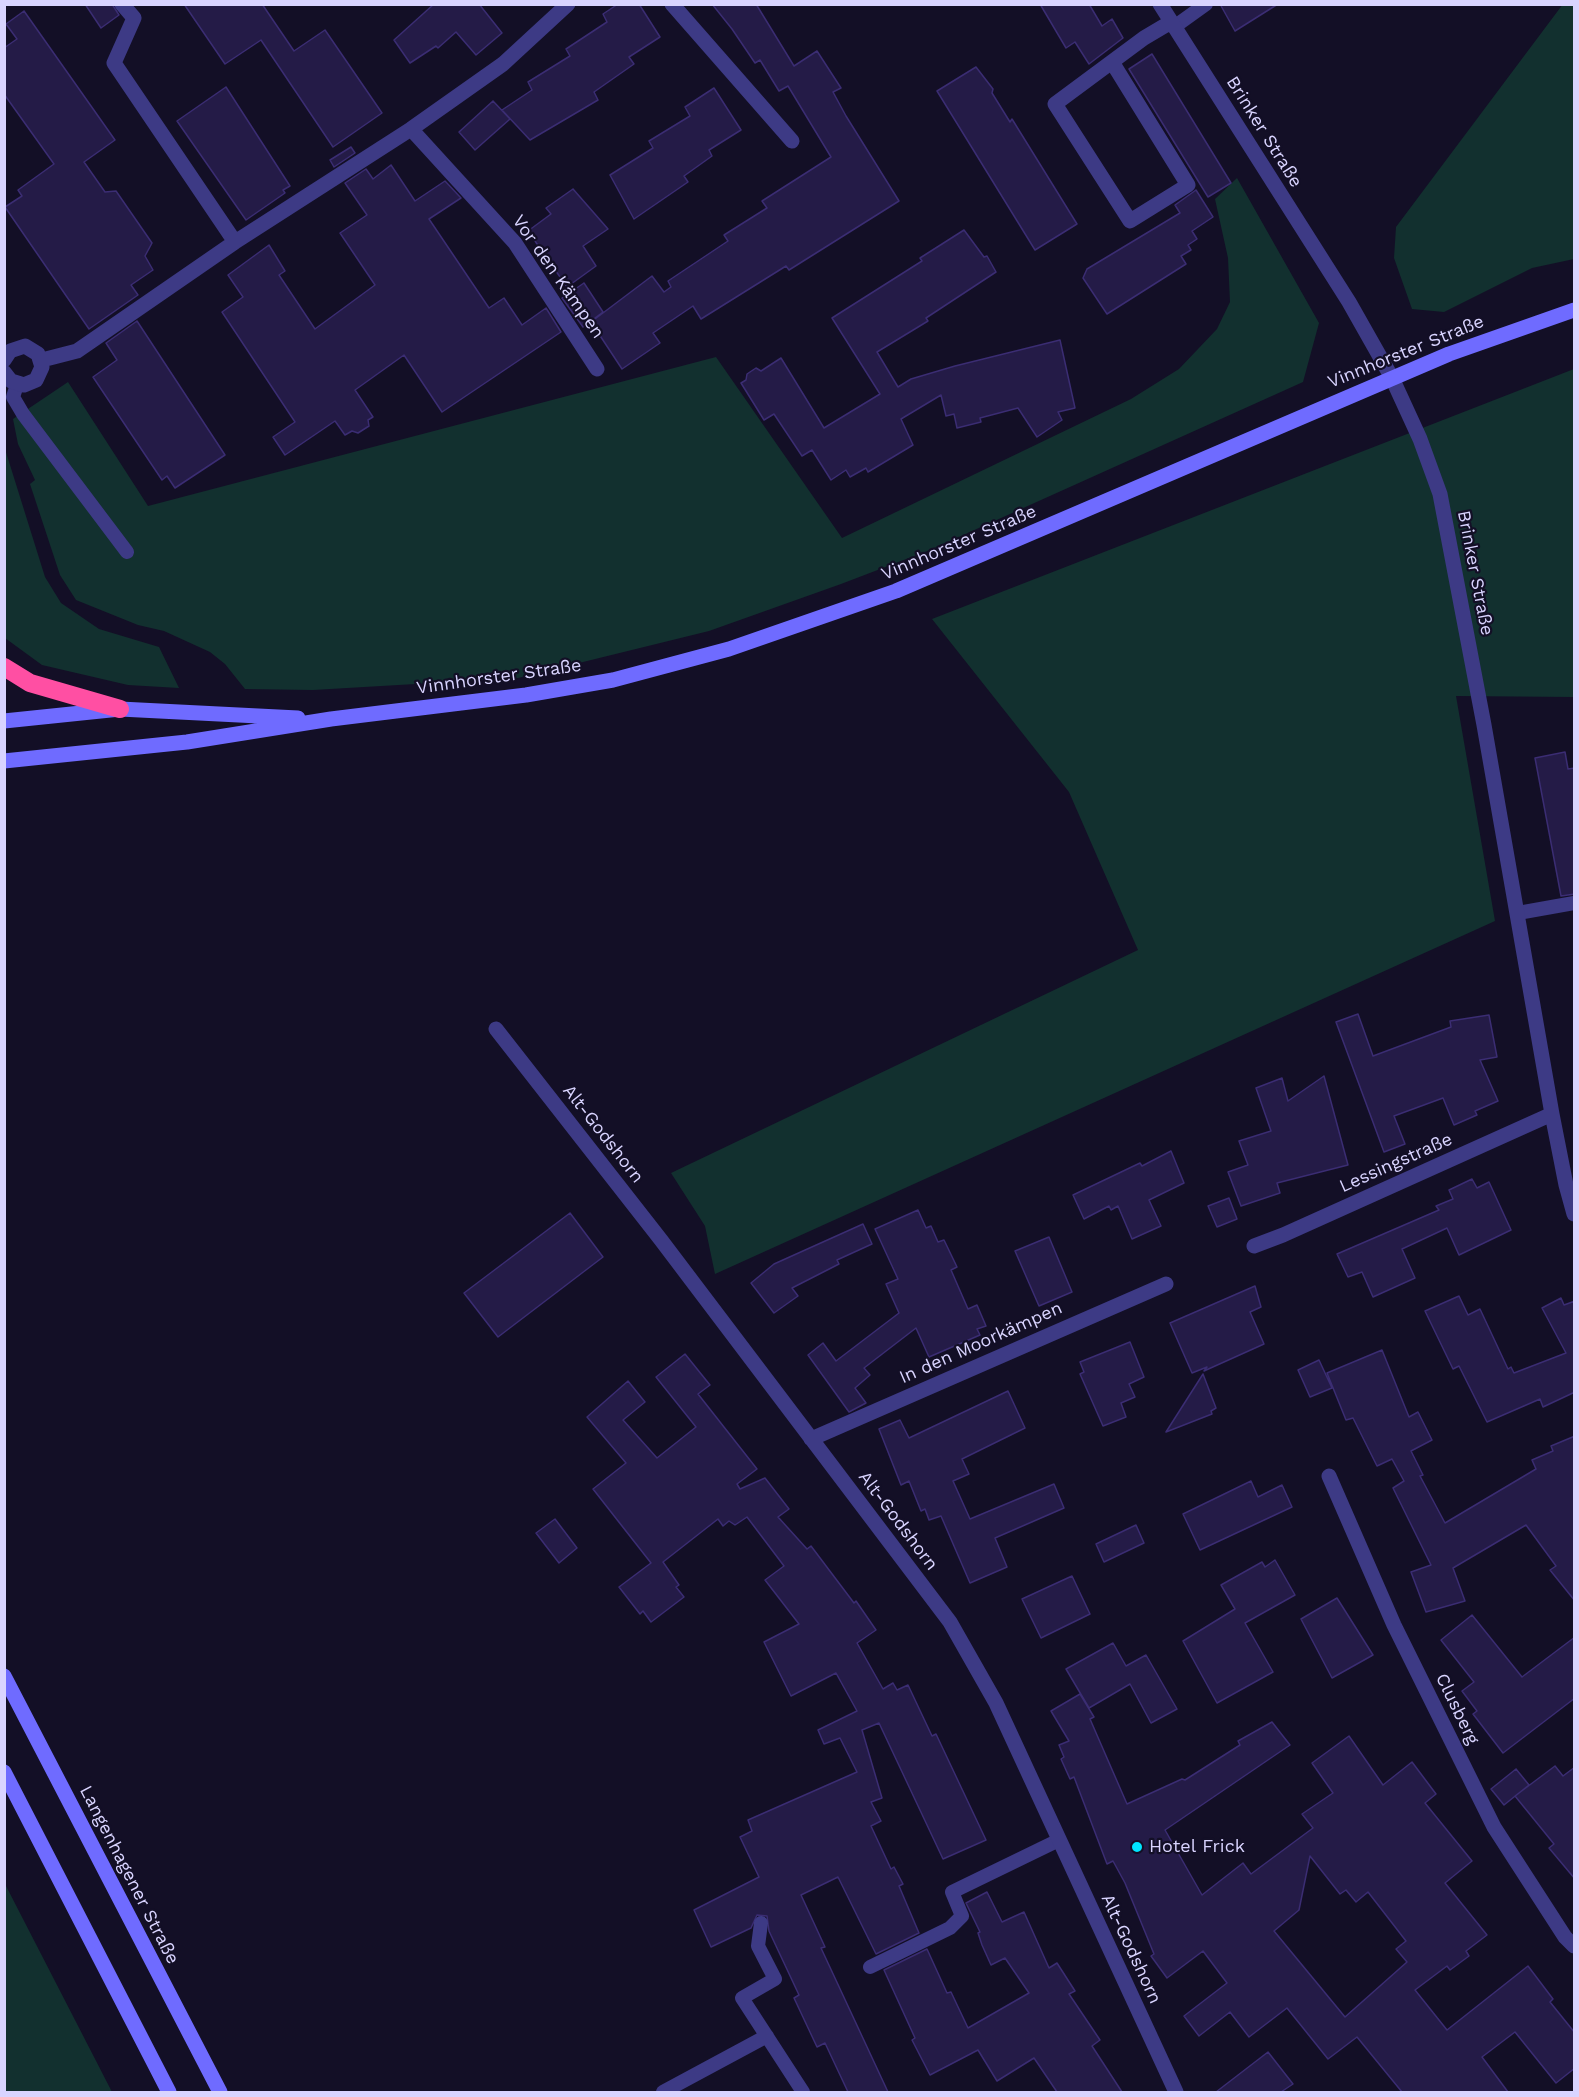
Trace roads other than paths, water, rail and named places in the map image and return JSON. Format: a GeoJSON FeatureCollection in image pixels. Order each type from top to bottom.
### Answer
{"type":"FeatureCollection","features":[{"type":"Feature","properties":{"kind":"highway"},"geometry":{"type":"LineString","coordinates":[[4,667],[30,683],[120,709]]}},
{"type":"Feature","properties":{"kind":"street"},"geometry":{"type":"LineString","coordinates":[[122,4],[134,18],[114,63],[235,242]]}},
{"type":"Feature","properties":{"kind":"street"},"geometry":{"type":"LineString","coordinates":[[42,360],[77,351],[235,242],[411,129],[503,64],[568,4]]}},
{"type":"Feature","properties":{"kind":"street"},"geometry":{"type":"LineString","coordinates":[[672,4],[792,141]]}},
{"type":"Feature","properties":{"kind":"street","name":"Brinker Straße"},"geometry":{"type":"LineString","coordinates":[[1160,4],[1349,302],[1392,378],[1420,439],[1440,494],[1518,913],[1552,1114],[1566,1185],[1575,1214]]}},
{"type":"Feature","properties":{"kind":"street"},"geometry":{"type":"LineString","coordinates":[[1112,62],[1188,185],[1130,221],[1055,104],[1144,38],[1173,25]]}},
{"type":"Feature","properties":{"kind":"street","name":"Vor den Kämpen"},"geometry":{"type":"LineString","coordinates":[[411,129],[515,243],[597,369]]}},
{"type":"Feature","properties":{"kind":"street","name":"Vinnhorster Straße"},"geometry":{"type":"LineString","coordinates":[[4,760],[187,742],[332,719],[526,695],[613,680],[729,650],[896,591],[1449,354],[1575,310]]}},
{"type":"Feature","properties":{"kind":"street"},"geometry":{"type":"LineString","coordinates":[[4,372],[17,385],[31,384],[36,380],[42,368],[42,360],[38,354],[25,346],[10,351],[5,358]]}},
{"type":"Feature","properties":{"kind":"street","name":"Vinnhorster Straße"},"geometry":{"type":"LineString","coordinates":[[4,720],[120,709],[332,719]]}},
{"type":"Feature","properties":{"kind":"street","name":"Alt-Godshorn"},"geometry":{"type":"LineString","coordinates":[[496,1029],[950,1622],[996,1703],[1176,2092]]}},
{"type":"Feature","properties":{"kind":"street","name":"Lessingstraße"},"geometry":{"type":"LineString","coordinates":[[1254,1246],[1552,1114]]}},
{"type":"Feature","properties":{"kind":"street","name":"In den Moorkämpen"},"geometry":{"type":"LineString","coordinates":[[811,1439],[1166,1284]]}},
{"type":"Feature","properties":{"kind":"street","name":"Clusberg"},"geometry":{"type":"LineString","coordinates":[[1329,1476],[1394,1625],[1494,1827],[1565,1937],[1575,1946]]}},
{"type":"Feature","properties":{"kind":"street","name":"Langenhagener Straße"},"geometry":{"type":"LineString","coordinates":[[4,1676],[220,2092]]}},
{"type":"Feature","properties":{"kind":"street"},"geometry":{"type":"LineString","coordinates":[[4,1772],[169,2092]]}},
{"type":"Feature","properties":{"kind":"lane"},"geometry":{"type":"LineString","coordinates":[[1173,25],[1206,4]]}},
{"type":"Feature","properties":{"kind":"lane"},"geometry":{"type":"LineString","coordinates":[[17,385],[13,397],[22,414],[127,552]]}},
{"type":"Feature","properties":{"kind":"lane"},"geometry":{"type":"LineString","coordinates":[[1518,913],[1575,903]]}},
{"type":"Feature","properties":{"kind":"lane"},"geometry":{"type":"LineString","coordinates":[[870,1967],[951,1928],[962,1916],[952,1892],[1059,1840]]}},
{"type":"Feature","properties":{"kind":"lane"},"geometry":{"type":"LineString","coordinates":[[761,1923],[758,1946],[775,1979],[742,1998],[803,2092]]}},
{"type":"Feature","properties":{"kind":"lane"},"geometry":{"type":"LineString","coordinates":[[663,2092],[767,2036]]}},
{"type":"Feature","properties":{"kind":"place","name":"Hotel Frick"},"geometry":{"type":"Point","coordinates":[1137,1847]}}]}
